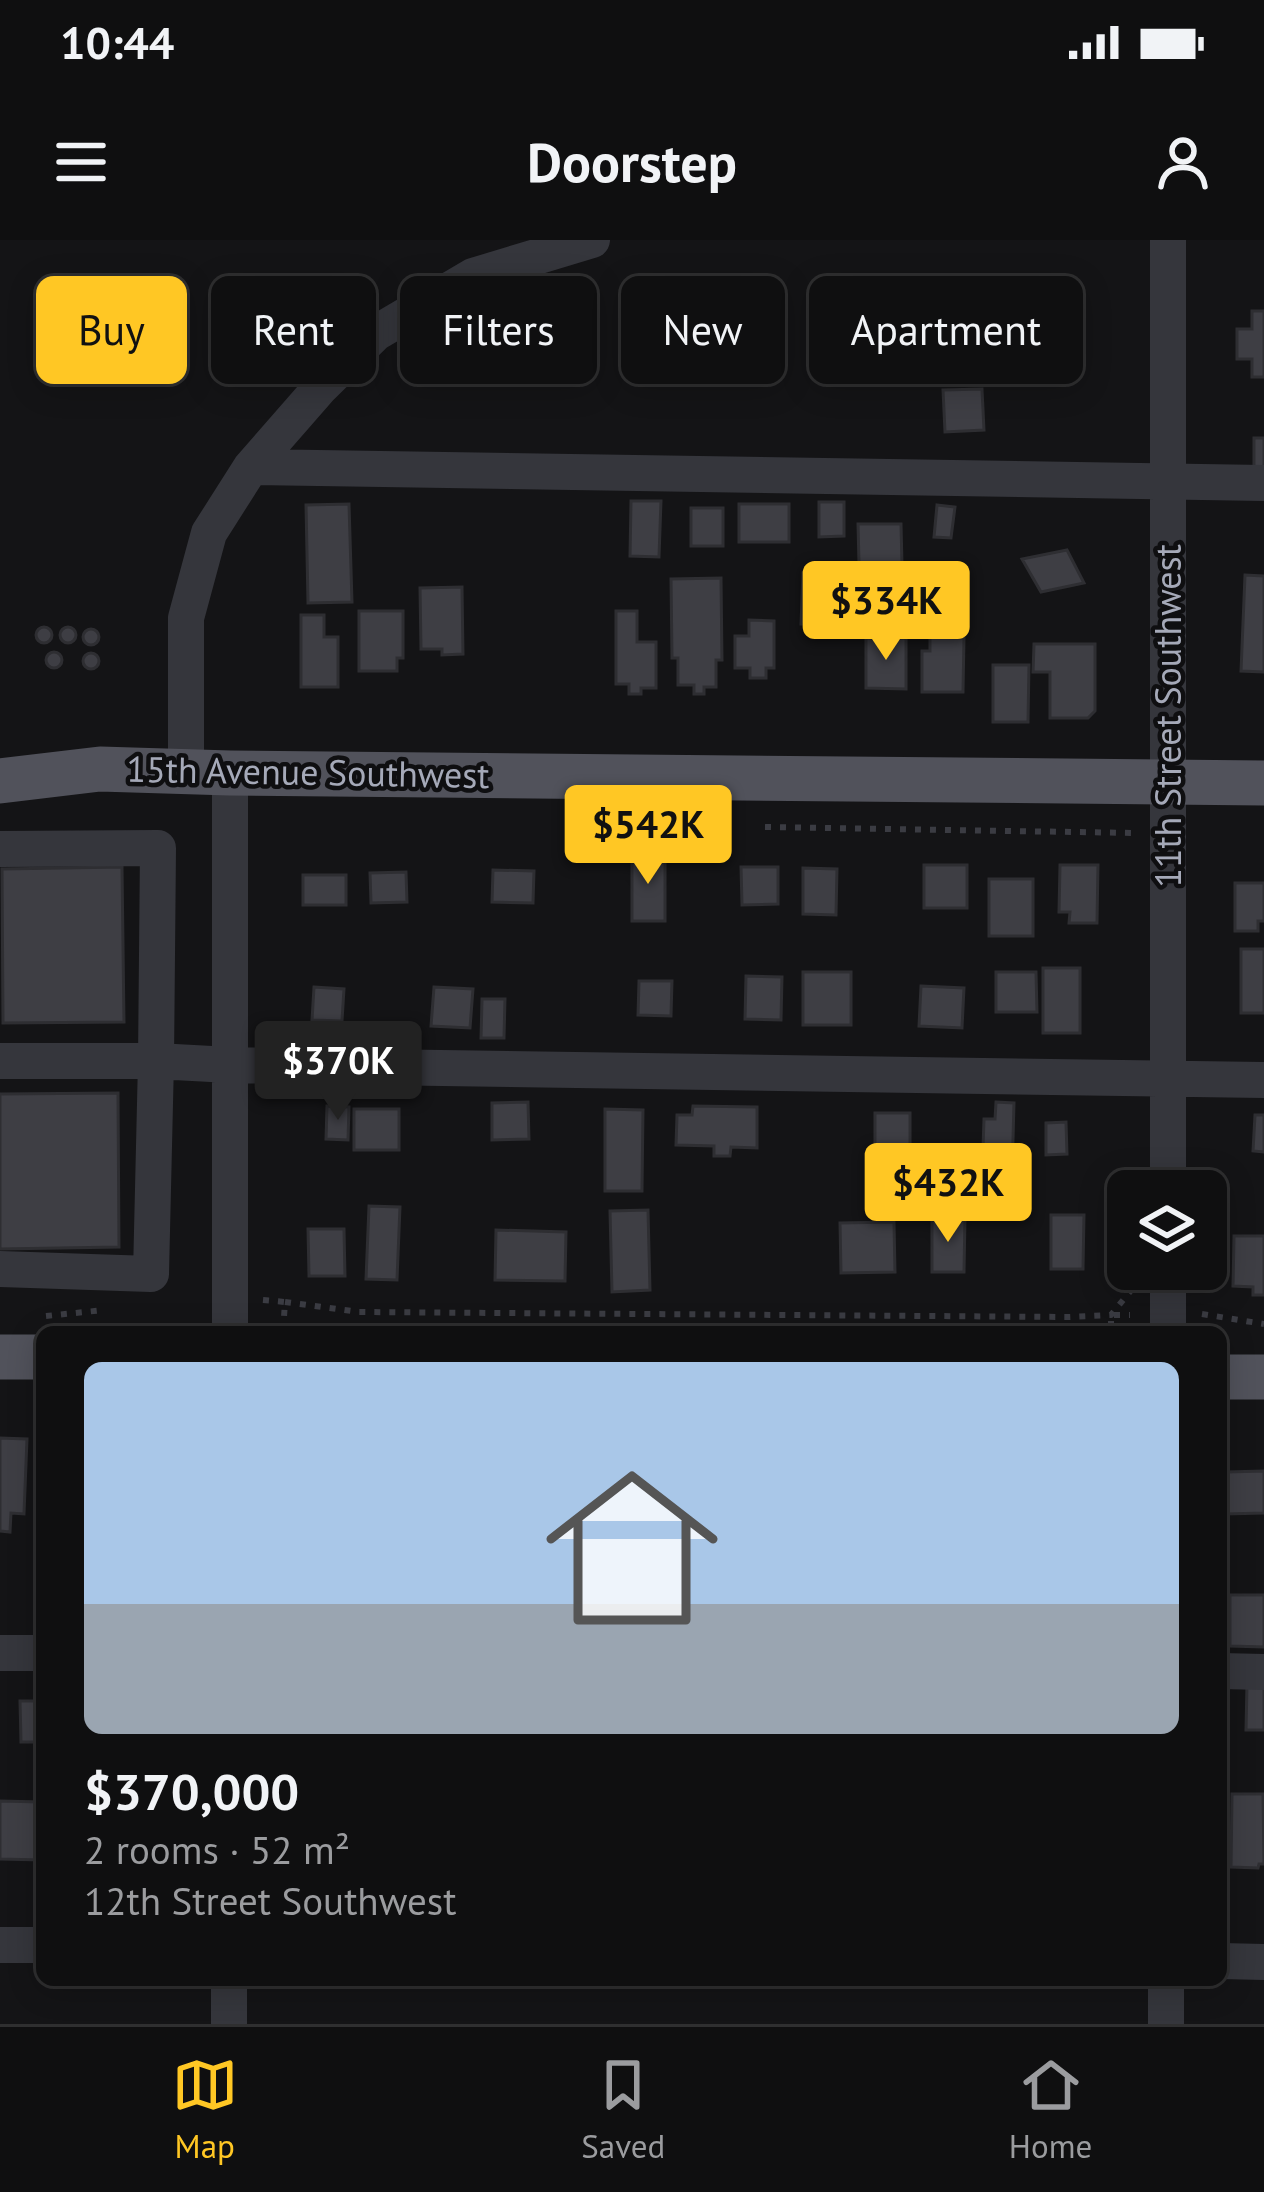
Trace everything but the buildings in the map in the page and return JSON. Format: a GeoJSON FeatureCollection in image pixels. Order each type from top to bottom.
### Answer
{"type":"FeatureCollection","features":[{"type":"Feature","properties":{"kind":"main road","name":"15th Avenue Southwest"},"geometry":{"type":"LineString","coordinates":[[0,781],[100,769],[1264,783]]}},
{"type":"Feature","properties":{"kind":"main road"},"geometry":{"type":"LineString","coordinates":[[0,1357],[36,1358]]}},
{"type":"Feature","properties":{"kind":"main road"},"geometry":{"type":"LineString","coordinates":[[1227,1377],[1264,1377]]}},
{"type":"Feature","properties":{"kind":"street"},"geometry":{"type":"LineString","coordinates":[[230,1326],[230,1065],[208,772],[186,618],[209,533],[250,467],[376,333],[473,276],[592,240]]}},
{"type":"Feature","properties":{"kind":"street","name":"11th Street Southwest"},"geometry":{"type":"LineString","coordinates":[[1168,240],[1168,1170]]}},
{"type":"Feature","properties":{"kind":"street"},"geometry":{"type":"LineString","coordinates":[[250,467],[1264,483]]}},
{"type":"Feature","properties":{"kind":"street"},"geometry":{"type":"LineString","coordinates":[[0,849],[158,848],[152,1274],[0,1269]]}},
{"type":"Feature","properties":{"kind":"street"},"geometry":{"type":"LineString","coordinates":[[0,1061],[1264,1079]]}},
{"type":"Feature","properties":{"kind":"street"},"geometry":{"type":"LineString","coordinates":[[1173,1290],[1180,1323]]}},
{"type":"Feature","properties":{"kind":"street"},"geometry":{"type":"LineString","coordinates":[[0,1653],[36,1653]]}},
{"type":"Feature","properties":{"kind":"street"},"geometry":{"type":"LineString","coordinates":[[1227,1671],[1264,1672]]}},
{"type":"Feature","properties":{"kind":"street"},"geometry":{"type":"LineString","coordinates":[[0,1945],[36,1946]]}},
{"type":"Feature","properties":{"kind":"street"},"geometry":{"type":"LineString","coordinates":[[1227,1961],[1264,1962]]}},
{"type":"Feature","properties":{"kind":"street"},"geometry":{"type":"LineString","coordinates":[[229,1986],[229,2024]]}},
{"type":"Feature","properties":{"kind":"street"},"geometry":{"type":"LineString","coordinates":[[1166,1986],[1166,2024]]}},
{"type":"Feature","properties":{"kind":"path"},"geometry":{"type":"LineString","coordinates":[[765,827],[1135,833]]}},
{"type":"Feature","properties":{"kind":"path"},"geometry":{"type":"LineString","coordinates":[[1112,1326],[1112,1315],[1131,1290]]}},
{"type":"Feature","properties":{"kind":"path"},"geometry":{"type":"LineString","coordinates":[[260,1300],[359,1312],[1130,1315]]}},
{"type":"Feature","properties":{"kind":"path"},"geometry":{"type":"LineString","coordinates":[[284,1317],[285,1302]]}},
{"type":"Feature","properties":{"kind":"path"},"geometry":{"type":"LineString","coordinates":[[1180,1323],[1264,1324]]}}]}
